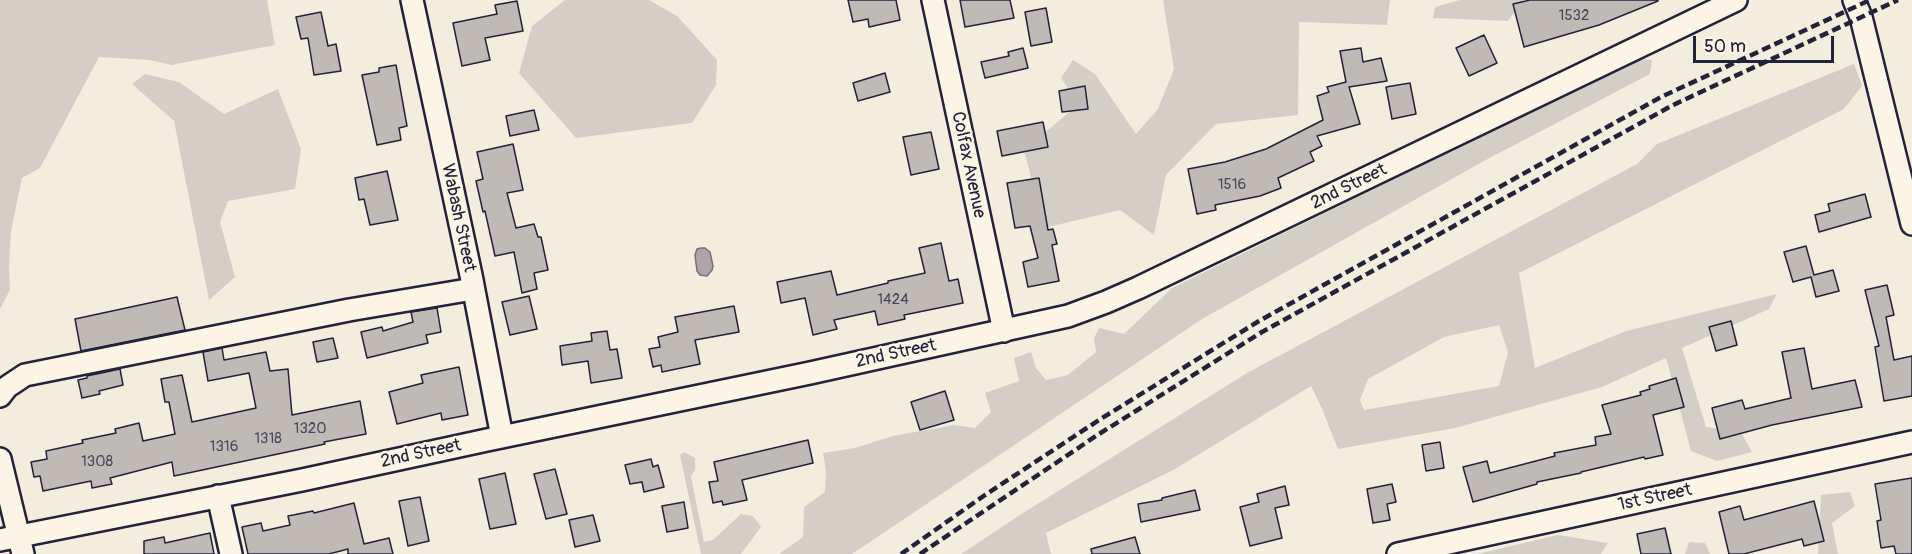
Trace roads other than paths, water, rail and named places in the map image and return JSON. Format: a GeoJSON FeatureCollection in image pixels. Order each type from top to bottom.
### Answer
{"type":"FeatureCollection","features":[{"type":"Feature","properties":{"kind":"street","name":"Wabash Street"},"geometry":{"type":"LineString","coordinates":[[412,0],[502,437]]}},
{"type":"Feature","properties":{"kind":"street","name":"Colfax Avenue"},"geometry":{"type":"LineString","coordinates":[[933,0],[1004,331]]}},
{"type":"Feature","properties":{"kind":"street","name":"2nd Street"},"geometry":{"type":"LineString","coordinates":[[14,543],[218,496],[1068,316],[1138,288],[1736,0]]}},
{"type":"Feature","properties":{"kind":"street"},"geometry":{"type":"LineString","coordinates":[[1854,0],[1861,17],[1912,224]]}},
{"type":"Feature","properties":{"kind":"street"},"geometry":{"type":"LineString","coordinates":[[0,396],[25,375],[349,310],[473,289]]}},
{"type":"Feature","properties":{"kind":"street","name":"1st Street"},"geometry":{"type":"LineString","coordinates":[[1398,554],[1912,442]]}},
{"type":"Feature","properties":{"kind":"street"},"geometry":{"type":"LineString","coordinates":[[0,459],[14,543]]}},
{"type":"Feature","properties":{"kind":"street"},"geometry":{"type":"LineString","coordinates":[[218,496],[231,554]]}},
{"type":"Feature","properties":{"kind":"railway"},"geometry":{"type":"LineString","coordinates":[[901,554],[1099,420],[1259,321],[1661,97],[1870,0]]}},
{"type":"Feature","properties":{"kind":"railway"},"geometry":{"type":"LineString","coordinates":[[920,554],[1099,434],[1262,332],[1673,105],[1898,0]]}}]}
